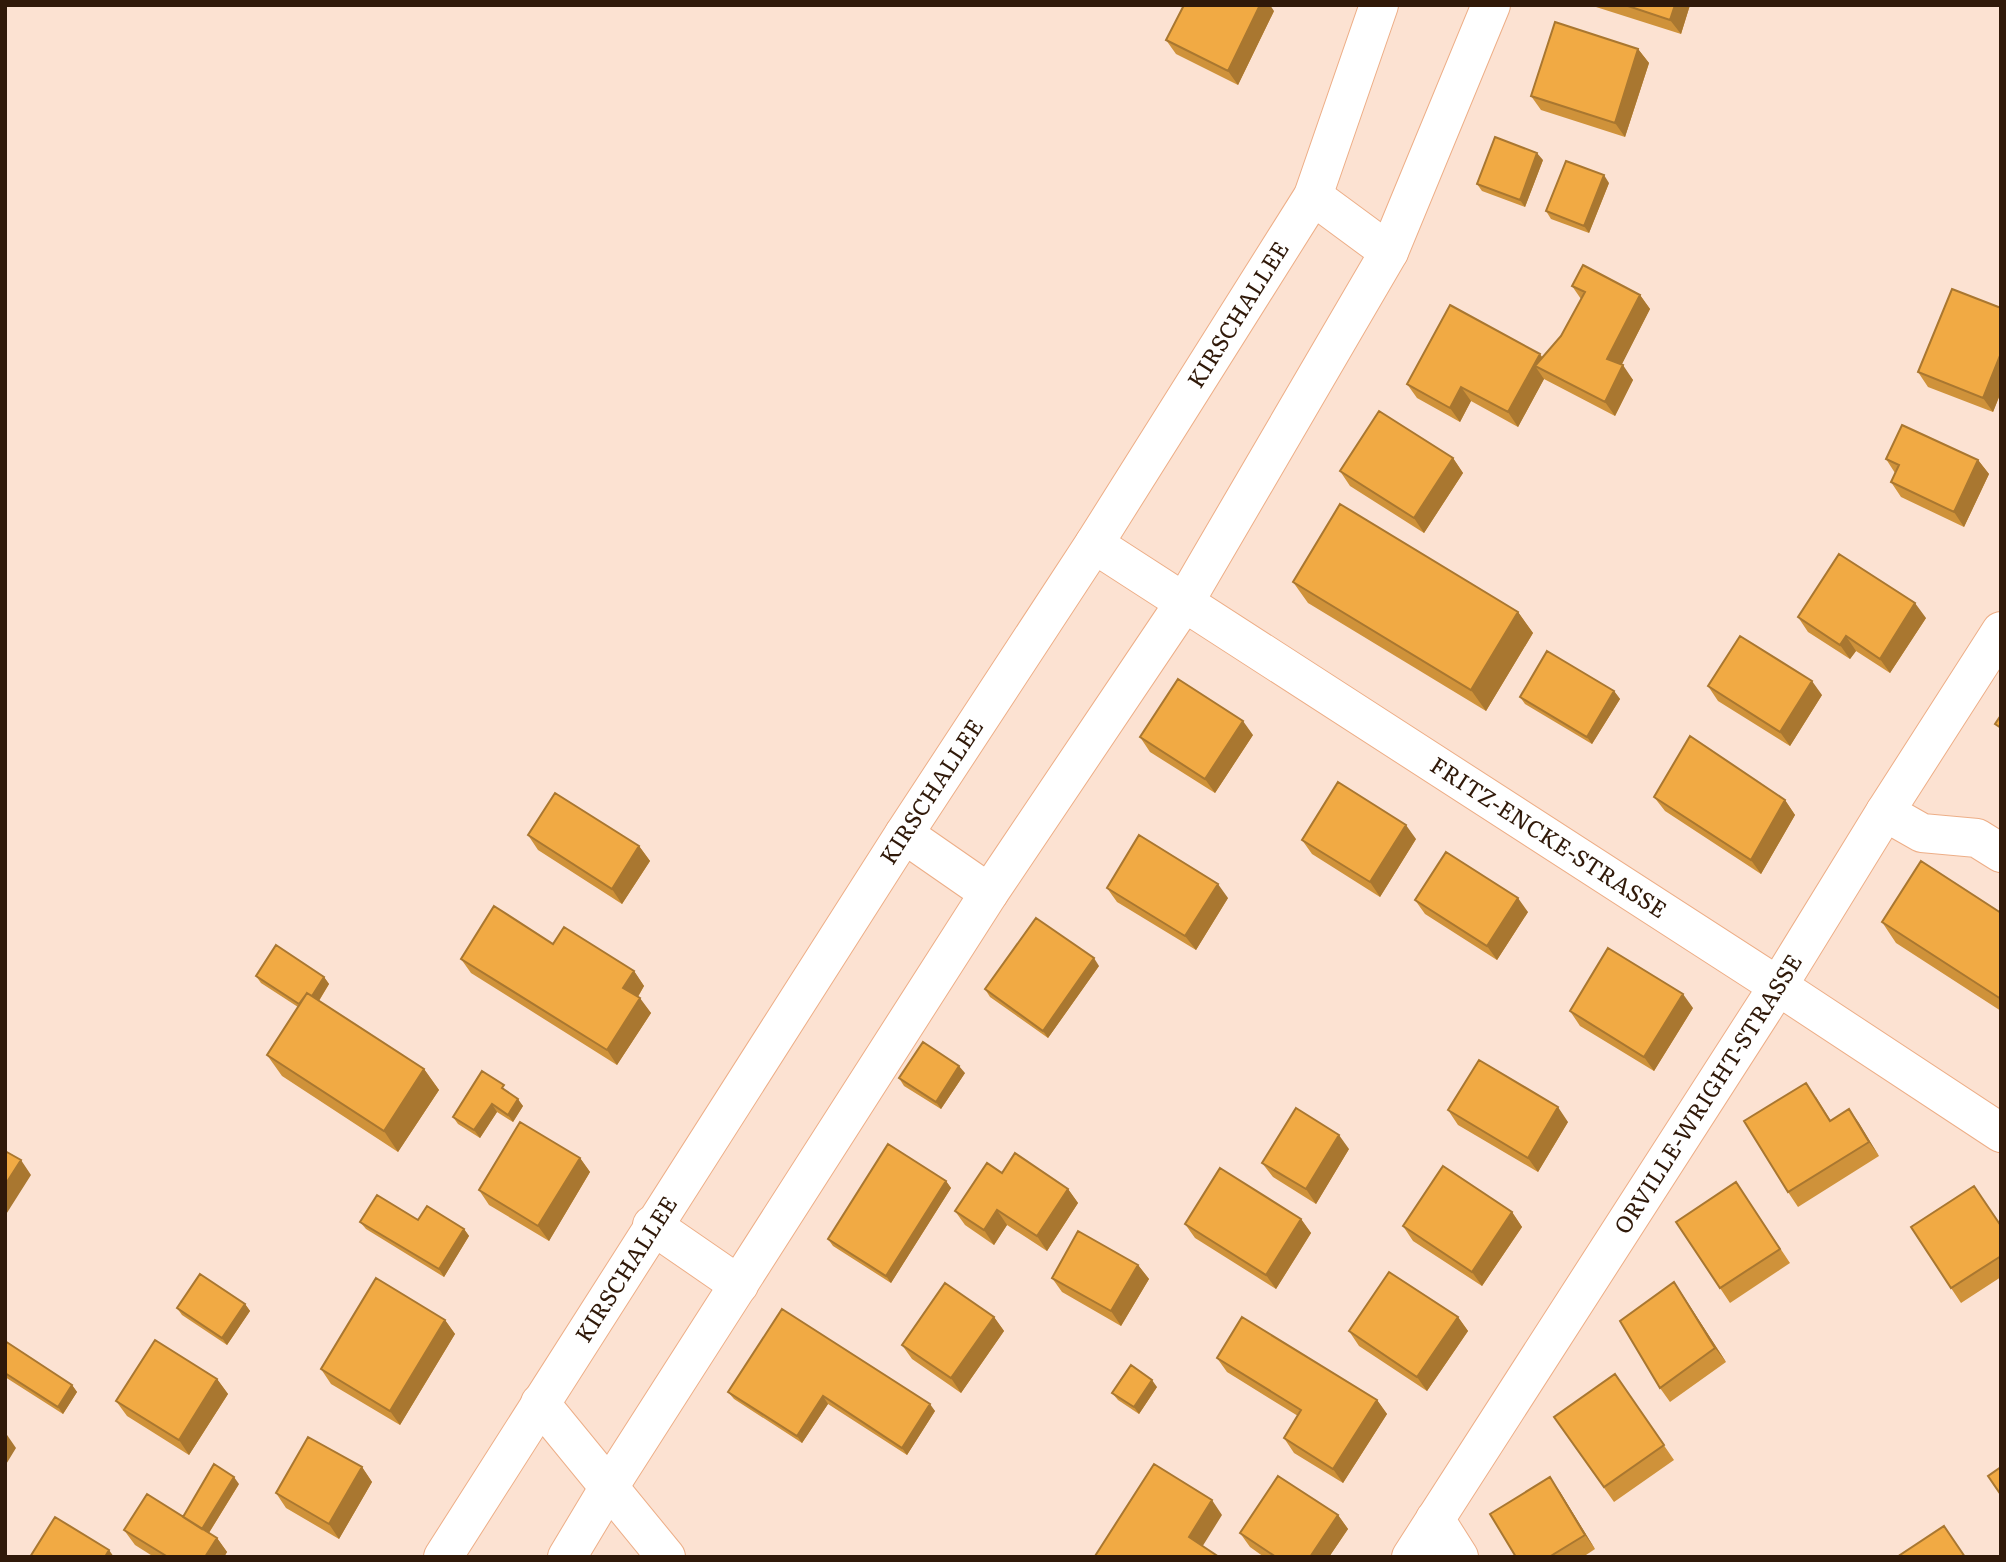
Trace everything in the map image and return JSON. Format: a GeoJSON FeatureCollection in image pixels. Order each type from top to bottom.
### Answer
{"type":"FeatureCollection","features":[{"type":"Feature","properties":{"kind":"street","name":"KIRSCHALLEE"},"geometry":{"type":"LineString","coordinates":[[443,1557],[652,1225],[1094,544],[1313,196],[1379,5]]}},
{"type":"Feature","properties":{"kind":"street"},"geometry":{"type":"LineString","coordinates":[[567,1557],[989,893],[1184,603],[1390,252],[1491,5]]}},
{"type":"Feature","properties":{"kind":"street"},"geometry":{"type":"LineString","coordinates":[[1313,196],[1390,252]]}},
{"type":"Feature","properties":{"kind":"street","name":"FRITZ-ENCKE-STRASSE"},"geometry":{"type":"LineString","coordinates":[[1094,544],[2001,1133]]}},
{"type":"Feature","properties":{"kind":"street","name":"ORVILLE-WRIGHT-STRASSE"},"geometry":{"type":"LineString","coordinates":[[1411,1557],[1778,986],[2001,631]]}},
{"type":"Feature","properties":{"kind":"street"},"geometry":{"type":"LineString","coordinates":[[1885,812],[1922,833],[1977,838],[2001,853]]}},
{"type":"Feature","properties":{"kind":"street"},"geometry":{"type":"LineString","coordinates":[[904,834],[989,893]]}},
{"type":"Feature","properties":{"kind":"street"},"geometry":{"type":"LineString","coordinates":[[652,1225],[739,1285]]}},
{"type":"Feature","properties":{"kind":"street"},"geometry":{"type":"LineString","coordinates":[[540,1403],[666,1557]]}},
{"type":"Feature","properties":{"kind":"street"},"geometry":{"type":"LineString","coordinates":[[1434,1520],[1458,1557]]}},
{"type":"Feature","properties":{"kind":"building"},"geometry":{"type":"Polygon","coordinates":[[[1184,5],[1260,5],[1228,71],[1166,40],[1184,5]]]}},
{"type":"Feature","properties":{"kind":"building"},"geometry":{"type":"Polygon","coordinates":[[[1625,5],[1675,5],[1670,20],[1625,5]]]}},
{"type":"Feature","properties":{"kind":"building"},"geometry":{"type":"Polygon","coordinates":[[[1555,22],[1638,49],[1615,123],[1531,96],[1555,22]]]}},
{"type":"Feature","properties":{"kind":"building"},"geometry":{"type":"Polygon","coordinates":[[[1495,137],[1537,153],[1520,200],[1477,184],[1495,137]]]}},
{"type":"Feature","properties":{"kind":"building"},"geometry":{"type":"Polygon","coordinates":[[[1566,161],[1604,175],[1584,226],[1546,211],[1566,161]]]}},
{"type":"Feature","properties":{"kind":"building"},"geometry":{"type":"Polygon","coordinates":[[[1583,265],[1640,295],[1607,359],[1623,365],[1605,402],[1535,366],[1561,336],[1585,292],[1572,286],[1583,265]]]}},
{"type":"Feature","properties":{"kind":"building"},"geometry":{"type":"Polygon","coordinates":[[[1952,289],[2001,308],[2001,353],[1983,398],[1918,372],[1952,289]]]}},
{"type":"Feature","properties":{"kind":"building"},"geometry":{"type":"Polygon","coordinates":[[[1450,305],[1540,354],[1508,412],[1461,387],[1450,408],[1407,384],[1450,305]]]}},
{"type":"Feature","properties":{"kind":"building"},"geometry":{"type":"Polygon","coordinates":[[[1379,411],[1453,458],[1414,518],[1340,471],[1379,411]]]}},
{"type":"Feature","properties":{"kind":"building"},"geometry":{"type":"Polygon","coordinates":[[[1902,425],[1978,460],[1954,512],[1891,482],[1899,465],[1886,459],[1902,425]]]}},
{"type":"Feature","properties":{"kind":"building"},"geometry":{"type":"Polygon","coordinates":[[[1340,504],[1518,612],[1471,690],[1293,582],[1340,504]]]}},
{"type":"Feature","properties":{"kind":"building"},"geometry":{"type":"Polygon","coordinates":[[[1839,554],[1915,603],[1880,659],[1846,636],[1840,645],[1798,617],[1839,554]]]}},
{"type":"Feature","properties":{"kind":"building"},"geometry":{"type":"Polygon","coordinates":[[[1740,636],[1812,681],[1780,732],[1708,686],[1740,636]]]}},
{"type":"Feature","properties":{"kind":"building"},"geometry":{"type":"Polygon","coordinates":[[[1547,651],[1614,691],[1587,737],[1520,697],[1547,651]]]}},
{"type":"Feature","properties":{"kind":"building"},"geometry":{"type":"Polygon","coordinates":[[[1178,679],[1243,721],[1205,779],[1140,737],[1178,679]]]}},
{"type":"Feature","properties":{"kind":"building"},"geometry":{"type":"Polygon","coordinates":[[[2001,715],[2001,728],[1995,724],[2001,715]]]}},
{"type":"Feature","properties":{"kind":"building"},"geometry":{"type":"Polygon","coordinates":[[[1690,736],[1785,800],[1751,860],[1654,797],[1690,736]]]}},
{"type":"Feature","properties":{"kind":"building"},"geometry":{"type":"Polygon","coordinates":[[[1338,782],[1406,825],[1370,882],[1302,840],[1338,782]]]}},
{"type":"Feature","properties":{"kind":"building"},"geometry":{"type":"Polygon","coordinates":[[[555,793],[639,846],[612,889],[528,835],[555,793]]]}},
{"type":"Feature","properties":{"kind":"building"},"geometry":{"type":"Polygon","coordinates":[[[1139,835],[1218,884],[1185,936],[1107,888],[1139,835]]]}},
{"type":"Feature","properties":{"kind":"building"},"geometry":{"type":"Polygon","coordinates":[[[1446,852],[1518,898],[1487,946],[1415,900],[1446,852]]]}},
{"type":"Feature","properties":{"kind":"building"},"geometry":{"type":"Polygon","coordinates":[[[1921,861],[2001,913],[2001,999],[1882,922],[1921,861]]]}},
{"type":"Feature","properties":{"kind":"building"},"geometry":{"type":"Polygon","coordinates":[[[494,906],[553,944],[564,927],[634,971],[623,988],[640,998],[607,1050],[461,959],[494,906]]]}},
{"type":"Feature","properties":{"kind":"building"},"geometry":{"type":"Polygon","coordinates":[[[1036,918],[1094,958],[1043,1031],[985,989],[1036,918]]]}},
{"type":"Feature","properties":{"kind":"building"},"geometry":{"type":"Polygon","coordinates":[[[276,945],[324,977],[312,996],[307,993],[299,1004],[256,976],[276,945]]]}},
{"type":"Feature","properties":{"kind":"building"},"geometry":{"type":"Polygon","coordinates":[[[1608,948],[1683,994],[1644,1057],[1570,1011],[1608,948]]]}},
{"type":"Feature","properties":{"kind":"building"},"geometry":{"type":"Polygon","coordinates":[[[307,993],[424,1069],[384,1131],[267,1055],[307,993]]]}},
{"type":"Feature","properties":{"kind":"building"},"geometry":{"type":"Polygon","coordinates":[[[923,1042],[959,1066],[936,1102],[899,1078],[923,1042]]]}},
{"type":"Feature","properties":{"kind":"building"},"geometry":{"type":"Polygon","coordinates":[[[1479,1060],[1558,1107],[1528,1158],[1448,1110],[1479,1060]]]}},
{"type":"Feature","properties":{"kind":"building"},"geometry":{"type":"Polygon","coordinates":[[[482,1071],[504,1085],[502,1088],[518,1099],[508,1115],[492,1104],[474,1130],[453,1117],[482,1071]]]}},
{"type":"Feature","properties":{"kind":"building"},"geometry":{"type":"Polygon","coordinates":[[[1806,1083],[1830,1121],[1849,1109],[1869,1142],[1788,1192],[1744,1121],[1806,1083]]]}},
{"type":"Feature","properties":{"kind":"building"},"geometry":{"type":"Polygon","coordinates":[[[1296,1108],[1339,1135],[1306,1189],[1262,1163],[1296,1108]]]}},
{"type":"Feature","properties":{"kind":"building"},"geometry":{"type":"Polygon","coordinates":[[[520,1122],[580,1158],[538,1226],[479,1190],[520,1122]]]}},
{"type":"Feature","properties":{"kind":"building"},"geometry":{"type":"Polygon","coordinates":[[[888,1144],[946,1181],[886,1276],[828,1239],[888,1144]]]}},
{"type":"Feature","properties":{"kind":"building"},"geometry":{"type":"Polygon","coordinates":[[[5,1151],[21,1160],[5,1185],[5,1151]]]}},
{"type":"Feature","properties":{"kind":"building"},"geometry":{"type":"Polygon","coordinates":[[[1015,1153],[1068,1189],[1037,1236],[997,1210],[984,1230],[955,1211],[987,1163],[1002,1173],[1015,1153]]]}},
{"type":"Feature","properties":{"kind":"building"},"geometry":{"type":"Polygon","coordinates":[[[1443,1166],[1512,1212],[1472,1272],[1403,1226],[1443,1166]]]}},
{"type":"Feature","properties":{"kind":"building"},"geometry":{"type":"Polygon","coordinates":[[[1220,1168],[1301,1219],[1266,1275],[1185,1224],[1220,1168]]]}},
{"type":"Feature","properties":{"kind":"building"},"geometry":{"type":"Polygon","coordinates":[[[1736,1182],[1780,1249],[1720,1288],[1676,1222],[1736,1182]]]}},
{"type":"Feature","properties":{"kind":"building"},"geometry":{"type":"Polygon","coordinates":[[[1974,1186],[2001,1226],[2001,1256],[1951,1288],[1911,1227],[1974,1186]]]}},
{"type":"Feature","properties":{"kind":"building"},"geometry":{"type":"Polygon","coordinates":[[[377,1195],[418,1220],[427,1206],[464,1229],[439,1269],[360,1222],[377,1195]]]}},
{"type":"Feature","properties":{"kind":"building"},"geometry":{"type":"Polygon","coordinates":[[[1078,1231],[1138,1265],[1111,1311],[1052,1278],[1078,1231]]]}},
{"type":"Feature","properties":{"kind":"building"},"geometry":{"type":"Polygon","coordinates":[[[1389,1272],[1458,1317],[1417,1377],[1349,1331],[1389,1272]]]}},
{"type":"Feature","properties":{"kind":"building"},"geometry":{"type":"Polygon","coordinates":[[[200,1274],[245,1304],[222,1338],[177,1308],[200,1274]]]}},
{"type":"Feature","properties":{"kind":"building"},"geometry":{"type":"Polygon","coordinates":[[[376,1278],[445,1320],[390,1411],[321,1369],[376,1278]]]}},
{"type":"Feature","properties":{"kind":"building"},"geometry":{"type":"Polygon","coordinates":[[[1674,1282],[1715,1348],[1660,1388],[1620,1321],[1674,1282]]]}},
{"type":"Feature","properties":{"kind":"building"},"geometry":{"type":"Polygon","coordinates":[[[945,1283],[994,1317],[951,1378],[902,1345],[945,1283]]]}},
{"type":"Feature","properties":{"kind":"building"},"geometry":{"type":"Polygon","coordinates":[[[782,1309],[930,1404],[902,1448],[823,1396],[797,1436],[728,1392],[782,1309]]]}},
{"type":"Feature","properties":{"kind":"building"},"geometry":{"type":"Polygon","coordinates":[[[1242,1317],[1377,1400],[1333,1469],[1284,1438],[1301,1410],[1217,1358],[1242,1317]]]}},
{"type":"Feature","properties":{"kind":"building"},"geometry":{"type":"Polygon","coordinates":[[[155,1340],[217,1379],[179,1440],[116,1401],[155,1340]]]}},
{"type":"Feature","properties":{"kind":"building"},"geometry":{"type":"Polygon","coordinates":[[[5,1341],[72,1385],[58,1407],[5,1373],[5,1341]]]}},
{"type":"Feature","properties":{"kind":"building"},"geometry":{"type":"Polygon","coordinates":[[[1131,1365],[1152,1380],[1134,1407],[1112,1393],[1131,1365]]]}},
{"type":"Feature","properties":{"kind":"building"},"geometry":{"type":"Polygon","coordinates":[[[1615,1374],[1664,1445],[1604,1487],[1554,1417],[1615,1374]]]}},
{"type":"Feature","properties":{"kind":"building"},"geometry":{"type":"Polygon","coordinates":[[[308,1437],[362,1467],[329,1524],[276,1493],[308,1437]]]}},
{"type":"Feature","properties":{"kind":"building"},"geometry":{"type":"Polygon","coordinates":[[[214,1464],[234,1477],[202,1529],[183,1517],[214,1464]]]}},
{"type":"Feature","properties":{"kind":"building"},"geometry":{"type":"Polygon","coordinates":[[[1154,1464],[1212,1500],[1189,1537],[1219,1557],[1095,1556],[1154,1464]]]}},
{"type":"Feature","properties":{"kind":"building"},"geometry":{"type":"Polygon","coordinates":[[[2001,1467],[2001,1495],[1988,1476],[2001,1467]]]}},
{"type":"Feature","properties":{"kind":"building"},"geometry":{"type":"Polygon","coordinates":[[[1278,1476],[1338,1515],[1310,1557],[1276,1557],[1240,1533],[1278,1476]]]}},
{"type":"Feature","properties":{"kind":"building"},"geometry":{"type":"Polygon","coordinates":[[[1550,1477],[1585,1535],[1549,1557],[1516,1557],[1490,1514],[1550,1477]]]}},
{"type":"Feature","properties":{"kind":"building"},"geometry":{"type":"Polygon","coordinates":[[[147,1494],[217,1538],[205,1557],[168,1557],[124,1530],[147,1494]]]}},
{"type":"Feature","properties":{"kind":"building"},"geometry":{"type":"Polygon","coordinates":[[[55,1517],[109,1550],[105,1557],[30,1557],[55,1517]]]}},
{"type":"Feature","properties":{"kind":"building"},"geometry":{"type":"Polygon","coordinates":[[[1944,1526],[1965,1557],[1897,1557],[1944,1526]]]}}]}
